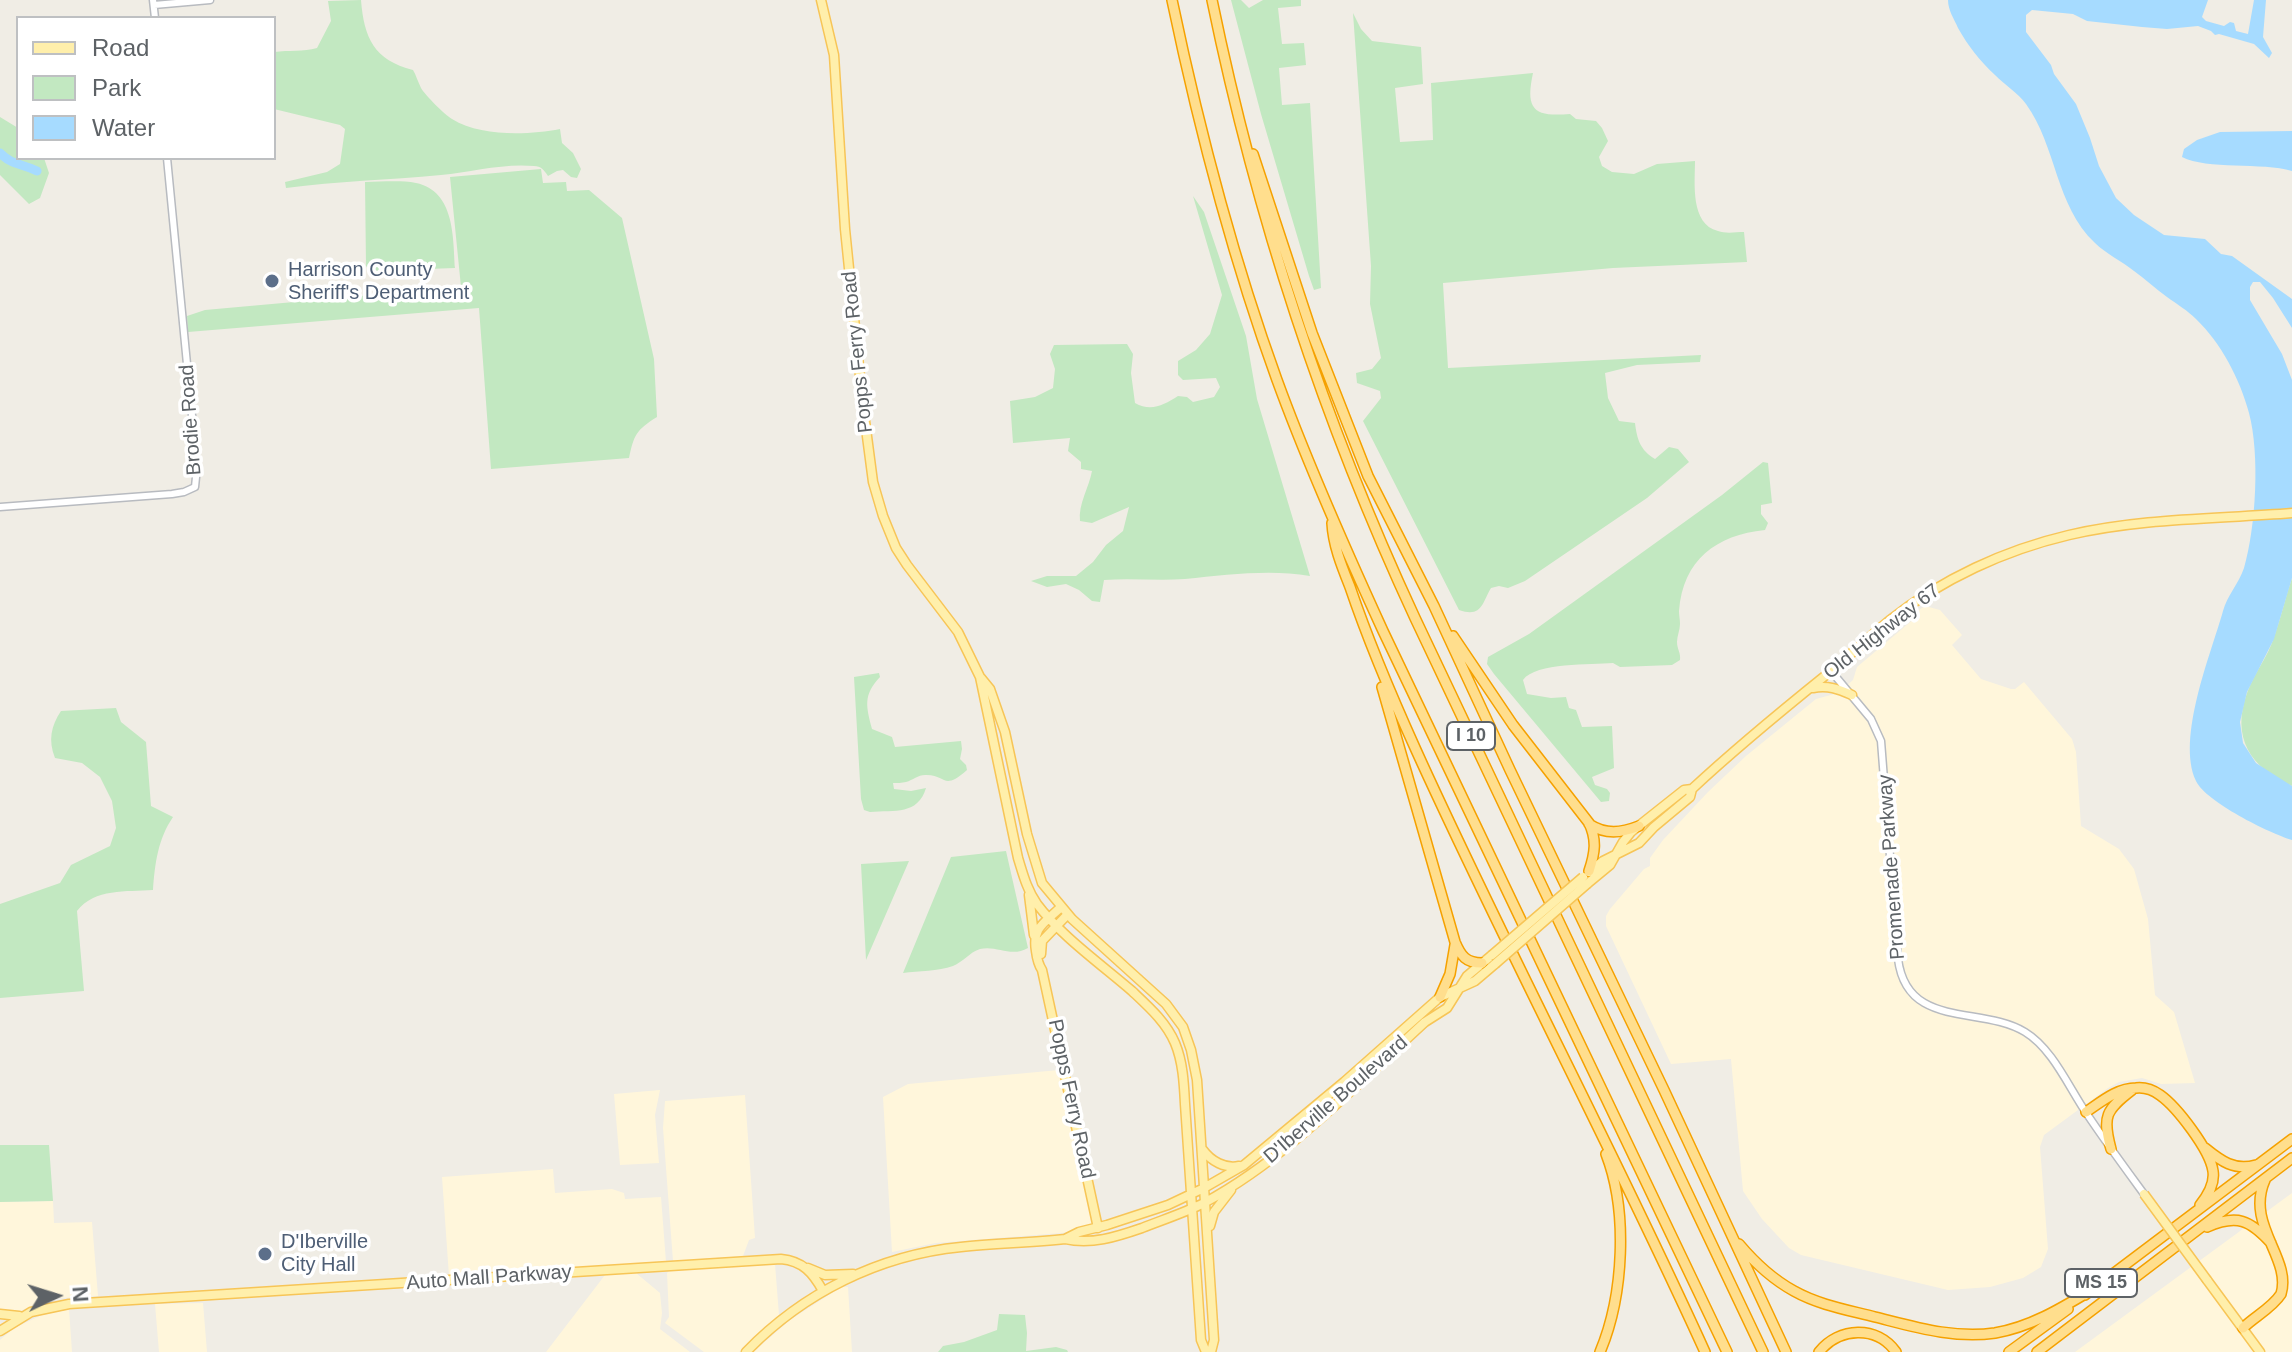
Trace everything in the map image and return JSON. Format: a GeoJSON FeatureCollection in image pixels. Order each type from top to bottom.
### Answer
{"type":"FeatureCollection","features":[{"type":"Feature","properties":{"kind":"highway","name":"I 10"},"geometry":{"type":"LineString","coordinates":[[1172,0],[1198,118],[1234,250],[1277,380],[1331,516],[1727,1352]]}},
{"type":"Feature","properties":{"kind":"highway","name":"I 10"},"geometry":{"type":"LineString","coordinates":[[1212,0],[1262,210],[1302,339],[1372,522],[1763,1352]]}},
{"type":"Feature","properties":{"kind":"highway"},"geometry":{"type":"LineString","coordinates":[[1233,98],[1312,333],[1368,476],[1434,606],[1786,1352]]}},
{"type":"Feature","properties":{"kind":"highway"},"geometry":{"type":"LineString","coordinates":[[1331,516],[1332,536],[1373,653],[1455,942],[1468,961],[1482,963]]}},
{"type":"Feature","properties":{"kind":"highway"},"geometry":{"type":"LineString","coordinates":[[1434,606],[1513,725],[1589,823],[1595,847],[1586,877]]}},
{"type":"Feature","properties":{"kind":"highway"},"geometry":{"type":"LineString","coordinates":[[1373,653],[1462,853],[1705,1352]]}},
{"type":"Feature","properties":{"kind":"highway"},"geometry":{"type":"LineString","coordinates":[[1589,823],[1600,830],[1613,832],[1639,826]]}},
{"type":"Feature","properties":{"kind":"highway"},"geometry":{"type":"LineString","coordinates":[[1440,997],[1450,974],[1455,942]]}},
{"type":"Feature","properties":{"kind":"highway"},"geometry":{"type":"LineString","coordinates":[[2111,1149],[2107,1124],[2110,1108],[2135,1088]]}},
{"type":"Feature","properties":{"kind":"highway"},"geometry":{"type":"LineString","coordinates":[[2086,1112],[2117,1093],[2135,1088],[2162,1096],[2211,1162],[2213,1179],[2210,1192],[2193,1214]]}},
{"type":"Feature","properties":{"kind":"highway"},"geometry":{"type":"LineString","coordinates":[[1589,1109],[1609,1162],[1619,1229],[1618,1289],[1600,1352]]}},
{"type":"Feature","properties":{"kind":"highway","name":"MS 15"},"geometry":{"type":"LineString","coordinates":[[2009,1352],[2292,1139]]}},
{"type":"Feature","properties":{"kind":"highway"},"geometry":{"type":"LineString","coordinates":[[2202,1146],[2229,1165],[2241,1167],[2263,1161]]}},
{"type":"Feature","properties":{"kind":"highway","name":"MS 15"},"geometry":{"type":"LineString","coordinates":[[2039,1352],[2292,1158]]}},
{"type":"Feature","properties":{"kind":"highway"},"geometry":{"type":"LineString","coordinates":[[2243,1328],[2277,1299],[2285,1287],[2286,1272],[2260,1210],[2260,1194],[2271,1174]]}},
{"type":"Feature","properties":{"kind":"highway"},"geometry":{"type":"LineString","coordinates":[[2193,1234],[2219,1222],[2237,1220],[2252,1224],[2276,1248]]}},
{"type":"Feature","properties":{"kind":"highway"},"geometry":{"type":"LineString","coordinates":[[1724,1223],[1758,1266],[1807,1298],[1945,1333],[1973,1335],[2013,1329],[2032,1323],[2090,1291]]}},
{"type":"Feature","properties":{"kind":"highway"},"geometry":{"type":"LineString","coordinates":[[1819,1352],[1834,1339],[1855,1332],[1875,1335],[1885,1340],[1896,1352]]}},
{"type":"Feature","properties":{"kind":"main road","name":"Popps Ferry Road"},"geometry":{"type":"LineString","coordinates":[[821,0],[835,66],[845,229],[873,482],[896,548],[958,632],[980,677],[1011,828],[1027,887],[1035,902],[1053,922],[1147,1004],[1165,1023],[1176,1044],[1182,1068],[1201,1340],[1209,1352]]}},
{"type":"Feature","properties":{"kind":"main road","name":"Old Highway 67"},"geometry":{"type":"LineString","coordinates":[[1692,789],[1892,619],[1934,590],[2006,555],[2052,539],[2088,531],[2140,524],[2292,513]]}},
{"type":"Feature","properties":{"kind":"main road","name":"Popps Ferry Road"},"geometry":{"type":"LineString","coordinates":[[980,677],[990,689],[1005,732],[1037,872],[1048,892],[1064,911],[1166,1004],[1183,1027],[1197,1080],[1207,1251]]}},
{"type":"Feature","properties":{"kind":"main road"},"geometry":{"type":"LineString","coordinates":[[1808,689],[1824,686],[1852,695]]}},
{"type":"Feature","properties":{"kind":"main road"},"geometry":{"type":"LineString","coordinates":[[993,734],[1005,732]]}},
{"type":"Feature","properties":{"kind":"main road","name":"D'Iberville Boulevard"},"geometry":{"type":"LineString","coordinates":[[1065,1239],[1149,1212],[1190,1195],[1244,1165],[1440,997],[1479,978],[1494,959],[1586,877],[1606,869],[1627,837],[1639,826],[1684,790],[1692,789],[1690,797],[1639,843],[1616,854]]}},
{"type":"Feature","properties":{"kind":"main road"},"geometry":{"type":"LineString","coordinates":[[1027,887],[1034,935]]}},
{"type":"Feature","properties":{"kind":"main road","name":"Popps Ferry Road"},"geometry":{"type":"LineString","coordinates":[[1042,970],[1038,967],[1034,935],[1064,911]]}},
{"type":"Feature","properties":{"kind":"main road","name":"Popps Ferry Road"},"geometry":{"type":"LineString","coordinates":[[1053,922],[1041,944],[1042,970],[1098,1228]]}},
{"type":"Feature","properties":{"kind":"main road","name":"D'Iberville Boulevard"},"geometry":{"type":"LineString","coordinates":[[746,1352],[782,1319],[823,1291],[899,1259],[960,1247],[1106,1239],[1205,1202],[1285,1148],[1425,1022],[1447,1008],[1467,976],[1482,963],[1494,959]]}},
{"type":"Feature","properties":{"kind":"main road"},"geometry":{"type":"LineString","coordinates":[[1201,1147],[1209,1158],[1217,1162],[1233,1167],[1244,1165]]}},
{"type":"Feature","properties":{"kind":"main road"},"geometry":{"type":"LineString","coordinates":[[1209,1352],[1214,1340],[1207,1251],[1214,1212],[1242,1179]]}},
{"type":"Feature","properties":{"kind":"main road"},"geometry":{"type":"LineString","coordinates":[[2144,1194],[2260,1352]]}},
{"type":"Feature","properties":{"kind":"main road"},"geometry":{"type":"LineString","coordinates":[[1169,1218],[1186,1222],[1193,1232]]}},
{"type":"Feature","properties":{"kind":"main road","name":"Auto Mall Parkway"},"geometry":{"type":"LineString","coordinates":[[1,1328],[45,1308],[69,1304],[787,1259],[825,1275],[858,1274]]}},
{"type":"Feature","properties":{"kind":"main road"},"geometry":{"type":"LineString","coordinates":[[805,1267],[815,1276],[823,1291]]}},
{"type":"Feature","properties":{"kind":"main road"},"geometry":{"type":"LineString","coordinates":[[0,1314],[24,1316]]}},
{"type":"Feature","properties":{"kind":"street"},"geometry":{"type":"LineString","coordinates":[[154,3],[210,0]]}},
{"type":"Feature","properties":{"kind":"street","name":"Brodie Road"},"geometry":{"type":"LineString","coordinates":[[0,507],[172,494],[195,487],[197,467],[167,160]]}},
{"type":"Feature","properties":{"kind":"street","name":"Promenade Parkway"},"geometry":{"type":"LineString","coordinates":[[1831,671],[1871,719],[1882,747],[1898,959],[1904,980],[1916,997],[1932,1008],[2007,1025],[2030,1035],[2051,1058],[2144,1194]]}},
{"type":"Feature","properties":{"kind":"shaded area"},"geometry":{"type":"Polygon","coordinates":[[[1925,606],[1940,610],[1962,635],[1952,645],[1981,679],[2011,689],[2024,682],[2072,739],[2076,752],[2081,826],[2119,849],[2134,869],[2148,919],[2155,995],[2174,1012],[2195,1083],[2161,1084],[2142,1078],[2119,1082],[2044,1135],[2040,1147],[2048,1249],[2041,1267],[2023,1278],[1990,1287],[1948,1290],[1801,1255],[1789,1248],[1762,1219],[1743,1191],[1731,1059],[1671,1064],[1606,926],[1610,909],[1650,866],[1650,858],[1663,840],[1708,792],[1746,756],[1816,699],[1838,693],[1853,680],[1857,667],[1925,606]]]}},
{"type":"Feature","properties":{"kind":"shaded area"},"geometry":{"type":"Polygon","coordinates":[[[1059,1070],[1094,1221],[1079,1230],[1061,1233],[936,1243],[892,1252],[883,1097],[908,1084],[1059,1070]]]}},
{"type":"Feature","properties":{"kind":"shaded area"},"geometry":{"type":"Polygon","coordinates":[[[660,1090],[655,1115],[659,1163],[620,1165],[614,1094],[660,1090]]]}},
{"type":"Feature","properties":{"kind":"shaded area"},"geometry":{"type":"Polygon","coordinates":[[[745,1095],[755,1238],[749,1240],[743,1256],[673,1261],[663,1128],[665,1101],[745,1095]]]}},
{"type":"Feature","properties":{"kind":"shaded area"},"geometry":{"type":"Polygon","coordinates":[[[553,1169],[555,1193],[612,1189],[624,1193],[625,1199],[661,1197],[666,1262],[449,1276],[442,1177],[553,1169]]]}},
{"type":"Feature","properties":{"kind":"shaded area"},"geometry":{"type":"Polygon","coordinates":[[[2292,1193],[2292,1352],[2075,1352],[2292,1193]]]}},
{"type":"Feature","properties":{"kind":"shaded area"},"geometry":{"type":"Polygon","coordinates":[[[53,1201],[54,1223],[92,1222],[98,1296],[57,1298],[18,1312],[3,1312],[0,1309],[0,1202],[53,1201]]]}},
{"type":"Feature","properties":{"kind":"shaded area"},"geometry":{"type":"Polygon","coordinates":[[[775,1264],[779,1315],[739,1352],[704,1352],[665,1323],[669,1317],[667,1273],[670,1270],[775,1264]]]}},
{"type":"Feature","properties":{"kind":"shaded area"},"geometry":{"type":"Polygon","coordinates":[[[636,1273],[660,1293],[660,1329],[690,1352],[546,1352],[605,1275],[636,1273]]]}},
{"type":"Feature","properties":{"kind":"shaded area"},"geometry":{"type":"Polygon","coordinates":[[[841,1287],[848,1287],[852,1352],[753,1352],[790,1320],[841,1287]]]}},
{"type":"Feature","properties":{"kind":"shaded area"},"geometry":{"type":"Polygon","coordinates":[[[203,1303],[207,1352],[159,1352],[155,1304],[203,1303]]]}},
{"type":"Feature","properties":{"kind":"shaded area"},"geometry":{"type":"Polygon","coordinates":[[[69,1309],[72,1352],[0,1352],[0,1340],[14,1328],[44,1314],[69,1309]]]}},
{"type":"Feature","properties":{"kind":"green space"},"geometry":{"type":"Polygon","coordinates":[[[361,0],[365,26],[374,46],[389,60],[413,70],[423,91],[449,117],[464,125],[491,132],[560,129],[562,143],[573,153],[581,169],[577,178],[563,170],[548,176],[539,167],[523,165],[286,188],[285,182],[327,172],[340,164],[345,129],[340,125],[276,109],[276,52],[317,48],[331,21],[328,1],[361,0]]]}},
{"type":"Feature","properties":{"kind":"green space"},"geometry":{"type":"Polygon","coordinates":[[[1231,0],[1241,0],[1249,8],[1263,0],[1301,0],[1301,6],[1278,8],[1282,44],[1304,43],[1306,65],[1279,68],[1282,105],[1310,103],[1321,288],[1314,290],[1309,276],[1231,0]]]}},
{"type":"Feature","properties":{"kind":"green space"},"geometry":{"type":"Polygon","coordinates":[[[1353,13],[1372,41],[1421,47],[1423,84],[1395,88],[1400,142],[1433,140],[1431,83],[1533,73],[1530,95],[1540,112],[1570,114],[1576,119],[1596,121],[1602,128],[1608,141],[1599,157],[1602,166],[1612,172],[1634,174],[1657,164],[1695,161],[1696,202],[1703,220],[1709,227],[1721,232],[1744,232],[1747,262],[1613,268],[1443,283],[1448,368],[1701,355],[1700,362],[1637,365],[1605,373],[1608,398],[1619,421],[1635,423],[1638,439],[1646,452],[1655,459],[1669,447],[1678,449],[1689,462],[1647,498],[1525,581],[1508,588],[1491,588],[1477,611],[1459,610],[1363,421],[1381,398],[1380,391],[1357,383],[1356,373],[1372,369],[1381,358],[1370,304],[1371,266],[1353,13]]]}},
{"type":"Feature","properties":{"kind":"green space"},"geometry":{"type":"Polygon","coordinates":[[[0,117],[16,127],[16,160],[45,160],[49,173],[40,198],[29,204],[0,175],[0,117]]]}},
{"type":"Feature","properties":{"kind":"green space"},"geometry":{"type":"Polygon","coordinates":[[[541,169],[543,183],[566,182],[567,191],[589,190],[622,218],[654,359],[657,417],[637,434],[629,458],[491,469],[479,308],[188,332],[187,316],[205,310],[461,287],[450,177],[541,169]]]}},
{"type":"Feature","properties":{"kind":"green space"},"geometry":{"type":"Polygon","coordinates":[[[365,182],[416,183],[438,195],[449,217],[455,268],[371,271],[366,266],[365,182]]]}},
{"type":"Feature","properties":{"kind":"green space"},"geometry":{"type":"Polygon","coordinates":[[[1193,196],[1204,212],[1246,336],[1257,399],[1310,576],[1264,573],[1175,580],[1104,580],[1100,602],[1092,601],[1066,584],[1047,587],[1031,581],[1047,576],[1076,576],[1123,531],[1129,507],[1092,523],[1080,521],[1092,471],[1081,469],[1081,462],[1068,451],[1070,438],[1013,443],[1010,401],[1035,397],[1053,388],[1055,369],[1050,354],[1054,345],[1127,344],[1133,354],[1131,373],[1135,403],[1141,406],[1157,406],[1178,396],[1187,397],[1193,402],[1214,397],[1220,387],[1216,378],[1183,380],[1178,375],[1178,361],[1196,350],[1210,334],[1222,295],[1193,196]]]}},
{"type":"Feature","properties":{"kind":"green space"},"geometry":{"type":"Polygon","coordinates":[[[1763,462],[1768,463],[1772,503],[1761,505],[1761,514],[1768,523],[1765,530],[1717,544],[1695,564],[1687,578],[1679,611],[1677,642],[1680,660],[1672,665],[1620,667],[1613,663],[1551,667],[1530,674],[1523,680],[1527,694],[1566,697],[1569,708],[1576,710],[1582,727],[1612,726],[1614,768],[1592,777],[1595,785],[1610,793],[1609,801],[1601,802],[1494,674],[1487,664],[1488,657],[1529,634],[1763,462]]]}},
{"type":"Feature","properties":{"kind":"green space"},"geometry":{"type":"Polygon","coordinates":[[[2292,578],[2292,786],[2277,779],[2255,760],[2243,737],[2241,724],[2247,693],[2271,644],[2292,578]]]}},
{"type":"Feature","properties":{"kind":"green space"},"geometry":{"type":"Polygon","coordinates":[[[879,673],[880,677],[867,701],[872,729],[892,737],[895,747],[961,741],[960,759],[967,770],[949,781],[925,775],[893,783],[894,789],[911,791],[926,788],[922,797],[911,807],[870,812],[864,810],[861,799],[854,677],[879,673]]]}},
{"type":"Feature","properties":{"kind":"green space"},"geometry":{"type":"Polygon","coordinates":[[[116,708],[121,722],[146,742],[151,806],[173,817],[158,852],[153,890],[102,895],[77,911],[84,991],[0,998],[0,904],[60,883],[71,865],[110,846],[116,828],[112,801],[100,777],[82,763],[55,758],[51,739],[55,722],[61,711],[116,708]]]}},
{"type":"Feature","properties":{"kind":"green space"},"geometry":{"type":"Polygon","coordinates":[[[1006,851],[1028,948],[1016,952],[980,949],[953,966],[903,973],[951,857],[1006,851]]]}},
{"type":"Feature","properties":{"kind":"green space"},"geometry":{"type":"Polygon","coordinates":[[[909,861],[866,960],[861,864],[909,861]]]}},
{"type":"Feature","properties":{"kind":"green space"},"geometry":{"type":"Polygon","coordinates":[[[0,1145],[49,1145],[53,1201],[0,1202],[0,1145]]]}},
{"type":"Feature","properties":{"kind":"green space"},"geometry":{"type":"Polygon","coordinates":[[[999,1314],[1025,1315],[1026,1351],[1056,1347],[1068,1352],[938,1352],[943,1346],[997,1330],[999,1314]]]}},
{"type":"Feature","properties":{"kind":"water"},"geometry":{"type":"Polygon","coordinates":[[[1948,0],[2208,0],[2202,17],[2206,21],[2224,26],[2234,23],[2236,31],[2248,34],[2254,0],[2266,0],[2263,37],[2272,53],[2269,58],[2254,44],[2215,35],[2198,26],[2167,29],[2142,27],[2087,21],[2073,14],[2032,10],[2026,15],[2026,32],[2076,104],[2099,166],[2116,198],[2134,215],[2164,235],[2205,239],[2221,254],[2232,256],[2292,299],[2292,328],[2260,282],[2253,282],[2250,287],[2250,300],[2282,354],[2292,380],[2292,578],[2274,639],[2247,692],[2240,722],[2243,743],[2256,763],[2292,786],[2292,840],[2254,824],[2212,798],[2196,781],[2191,763],[2193,720],[2204,672],[2225,605],[2244,568],[2251,532],[2255,449],[2249,413],[2240,387],[2221,350],[2196,319],[2099,247],[2082,228],[2064,194],[2036,121],[2023,100],[1970,47],[1953,18],[1948,0]]]}},
{"type":"Feature","properties":{"kind":"water"},"geometry":{"type":"Polygon","coordinates":[[[2292,131],[2292,171],[2206,163],[2182,157],[2184,149],[2197,140],[2220,132],[2292,131]]]}},
{"type":"Feature","properties":{"kind":"waterway"},"geometry":{"type":"LineString","coordinates":[[0,153],[13,162],[37,171]]}},
{"type":"Feature","properties":{"kind":"place","name":"Harrison County Sheriff's Department"},"geometry":{"type":"Point","coordinates":[272,281]}},
{"type":"Feature","properties":{"kind":"place","name":"D'Iberville City Hall"},"geometry":{"type":"Point","coordinates":[265,1254]}}]}
